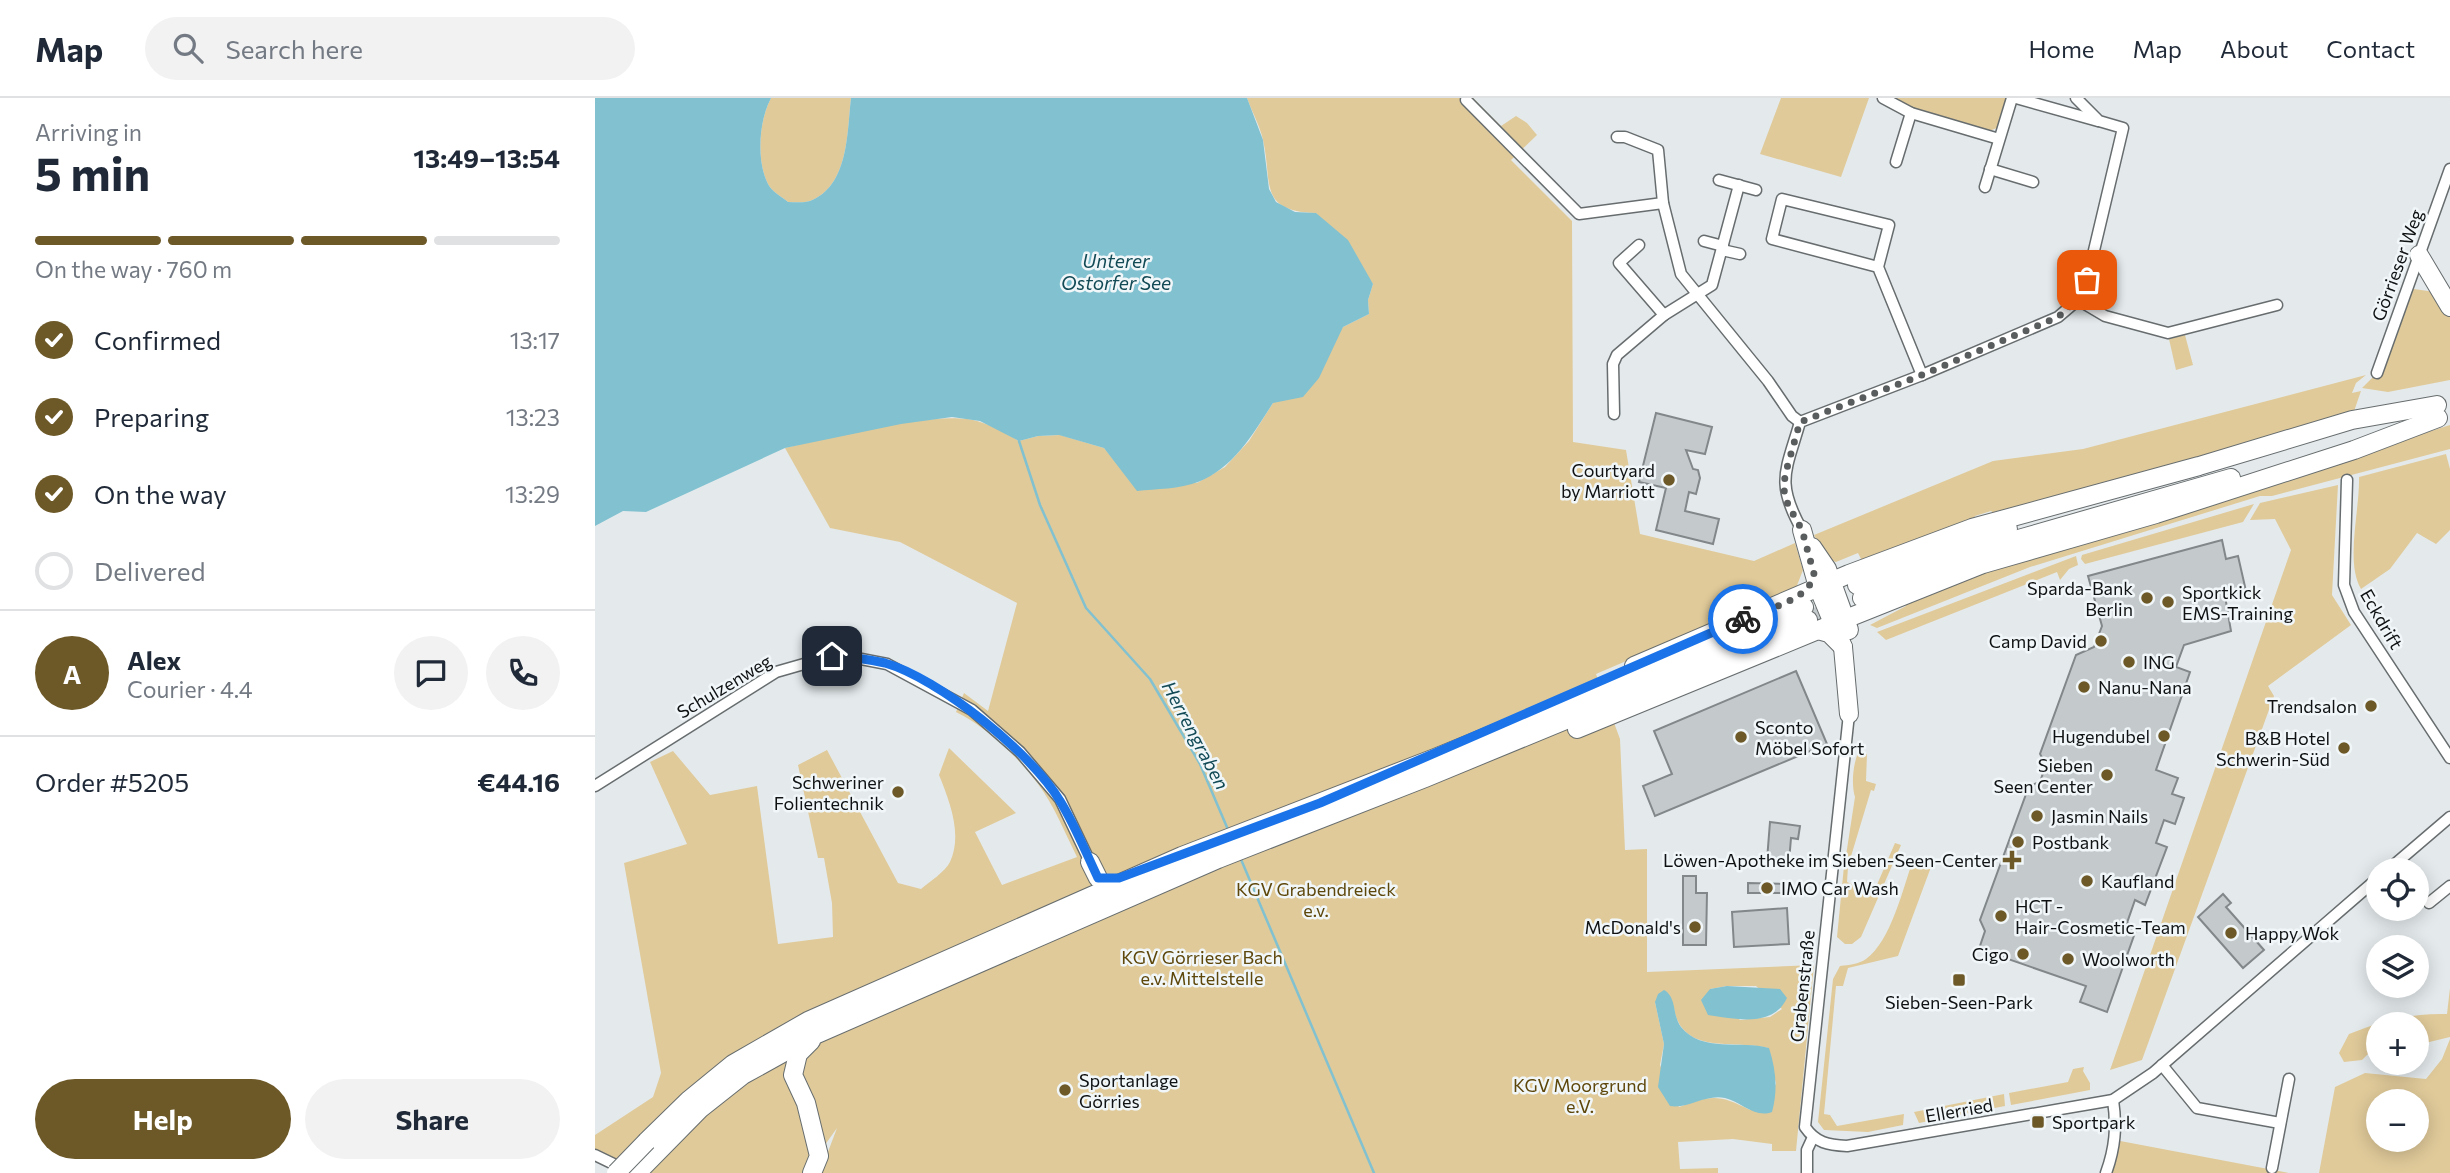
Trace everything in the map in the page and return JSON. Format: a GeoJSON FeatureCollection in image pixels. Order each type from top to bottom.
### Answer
{"type":"FeatureCollection","features":[{"type":"Feature","properties":{"kind":"highway"},"geometry":{"type":"LineString","coordinates":[[2420,255],[2450,307]]}},
{"type":"Feature","properties":{"kind":"highway"},"geometry":{"type":"LineString","coordinates":[[616,1173],[743,1075],[817,1034],[1215,851],[1831,600],[2015,540],[2444,410]]}},
{"type":"Feature","properties":{"kind":"highway"},"geometry":{"type":"LineString","coordinates":[[1321,810],[1374,804],[1559,736],[1972,528],[2352,421],[2444,410]]}},
{"type":"Feature","properties":{"kind":"highway"},"geometry":{"type":"LineString","coordinates":[[1802,530],[1848,645],[1849,714]]}},
{"type":"Feature","properties":{"kind":"highway"},"geometry":{"type":"LineString","coordinates":[[1831,600],[1829,634],[1848,645]]}},
{"type":"Feature","properties":{"kind":"highway"},"geometry":{"type":"LineString","coordinates":[[1098,878],[1119,878],[1182,856],[1215,851]]}},
{"type":"Feature","properties":{"kind":"highway"},"geometry":{"type":"LineString","coordinates":[[634,1173],[689,1100],[733,1064],[770,1040],[1085,897],[1182,856]]}},
{"type":"Feature","properties":{"kind":"highway"},"geometry":{"type":"LineString","coordinates":[[1090,862],[1098,878]]}},
{"type":"Feature","properties":{"kind":"highway"},"geometry":{"type":"LineString","coordinates":[[1085,897],[1098,878]]}},
{"type":"Feature","properties":{"kind":"highway"},"geometry":{"type":"LineString","coordinates":[[812,1173],[819,1156],[806,1103],[793,1075],[798,1054],[817,1034]]}},
{"type":"Feature","properties":{"kind":"highway"},"geometry":{"type":"LineString","coordinates":[[743,1075],[777,1069],[793,1075]]}},
{"type":"Feature","properties":{"kind":"street"},"geometry":{"type":"LineString","coordinates":[[1884,98],[1912,113],[1999,139]]}},
{"type":"Feature","properties":{"kind":"street"},"geometry":{"type":"LineString","coordinates":[[1800,422],[1922,375],[2058,317],[2078,300],[2090,269],[2123,128],[2014,98],[1985,187]]}},
{"type":"Feature","properties":{"kind":"street"},"geometry":{"type":"LineString","coordinates":[[2076,98],[2099,121]]}},
{"type":"Feature","properties":{"kind":"street"},"geometry":{"type":"LineString","coordinates":[[1466,100],[1579,214],[1663,203]]}},
{"type":"Feature","properties":{"kind":"street"},"geometry":{"type":"LineString","coordinates":[[1896,162],[1912,113]]}},
{"type":"Feature","properties":{"kind":"street"},"geometry":{"type":"LineString","coordinates":[[1509,142],[1518,134]]}},
{"type":"Feature","properties":{"kind":"street"},"geometry":{"type":"LineString","coordinates":[[1617,137],[1625,136],[1658,150],[1663,203],[1681,274],[1768,380],[1792,416],[1800,422]]}},
{"type":"Feature","properties":{"kind":"street"},"geometry":{"type":"LineString","coordinates":[[1990,169],[2033,182]]}},
{"type":"Feature","properties":{"kind":"street","name":"Görrieser Weg"},"geometry":{"type":"LineString","coordinates":[[2377,373],[2450,169]]}},
{"type":"Feature","properties":{"kind":"street"},"geometry":{"type":"LineString","coordinates":[[1719,180],[1756,190]]}},
{"type":"Feature","properties":{"kind":"street"},"geometry":{"type":"LineString","coordinates":[[1614,414],[1613,364],[1617,355],[1664,315],[1712,285],[1739,185]]}},
{"type":"Feature","properties":{"kind":"street"},"geometry":{"type":"LineString","coordinates":[[1878,267],[1772,239],[1782,199],[1889,225],[1878,267],[1922,375]]}},
{"type":"Feature","properties":{"kind":"street"},"geometry":{"type":"LineString","coordinates":[[1704,241],[1740,254]]}},
{"type":"Feature","properties":{"kind":"street"},"geometry":{"type":"LineString","coordinates":[[1639,245],[1619,263],[1664,315]]}},
{"type":"Feature","properties":{"kind":"street"},"geometry":{"type":"LineString","coordinates":[[2078,300],[2105,316],[2168,333],[2277,305]]}},
{"type":"Feature","properties":{"kind":"street"},"geometry":{"type":"LineString","coordinates":[[1800,422],[1785,475],[1784,490],[1788,505],[1802,530]]}},
{"type":"Feature","properties":{"kind":"street","name":"Eckdrift"},"geometry":{"type":"LineString","coordinates":[[2347,480],[2344,585],[2354,612],[2450,758]]}},
{"type":"Feature","properties":{"kind":"street","name":"Schulzenweg"},"geometry":{"type":"LineString","coordinates":[[595,786],[776,672],[832,656],[856,657],[887,664],[972,710],[1020,752],[1059,799],[1090,862]]}},
{"type":"Feature","properties":{"kind":"street","name":"Grabenstraße"},"geometry":{"type":"LineString","coordinates":[[1807,1173],[1807,1150],[1813,1138],[1805,1127],[1849,714]]}},
{"type":"Feature","properties":{"kind":"street"},"geometry":{"type":"LineString","coordinates":[[2402,858],[2450,817]]}},
{"type":"Feature","properties":{"kind":"street"},"geometry":{"type":"LineString","coordinates":[[2429,903],[2450,886]]}},
{"type":"Feature","properties":{"kind":"street","name":"Ellerried"},"geometry":{"type":"LineString","coordinates":[[1813,1138],[1826,1144],[1847,1146],[2113,1100],[2162,1065],[2366,888]]}},
{"type":"Feature","properties":{"kind":"street"},"geometry":{"type":"LineString","coordinates":[[2162,1065],[2197,1108],[2280,1123]]}},
{"type":"Feature","properties":{"kind":"street"},"geometry":{"type":"LineString","coordinates":[[2271,1168],[2289,1079]]}},
{"type":"Feature","properties":{"kind":"street"},"geometry":{"type":"LineString","coordinates":[[2106,1173],[2115,1140],[2113,1100]]}},
{"type":"Feature","properties":{"kind":"street"},"geometry":{"type":"LineString","coordinates":[[595,1155],[634,1173]]}},
{"type":"Feature","properties":{"kind":"green space"},"geometry":{"type":"Polygon","coordinates":[[[771,98],[851,98],[847,142],[839,171],[823,194],[810,201],[788,202],[772,189],[764,175],[762,129],[771,98]]]}},
{"type":"Feature","properties":{"kind":"green space"},"geometry":{"type":"Polygon","coordinates":[[[1247,98],[1473,98],[1501,126],[1516,116],[1527,123],[1537,135],[1511,160],[1572,221],[1573,442],[1626,450],[1640,534],[1754,561],[1795,543],[1803,570],[1796,588],[1596,674],[1620,739],[1625,850],[1647,849],[1647,972],[1814,965],[1796,1151],[1772,1151],[1772,1144],[1733,1139],[1678,1142],[1680,1169],[1718,1168],[1718,1173],[820,1173],[837,1128],[805,1173],[647,1173],[595,1155],[595,1135],[653,1097],[661,1073],[624,863],[687,844],[650,762],[673,751],[710,795],[757,786],[778,944],[833,937],[832,903],[824,858],[818,858],[798,765],[827,750],[898,883],[921,889],[950,862],[954,851],[955,829],[939,775],[949,748],[1016,813],[975,832],[1002,885],[1077,857],[1049,801],[1030,774],[990,734],[956,712],[964,693],[988,711],[1017,603],[900,542],[830,528],[785,448],[912,421],[962,419],[980,422],[1019,441],[1038,436],[1060,435],[1104,448],[1119,466],[1197,483],[1225,467],[1249,441],[1273,403],[1343,327],[1369,314],[1368,300],[1373,284],[1316,213],[1284,207],[1276,200],[1271,192],[1262,135],[1247,98]],[[1756,986],[1710,989],[1740,1020],[1770,1017],[1782,1009],[1756,986]],[[1655,1002],[1664,1044],[1660,1065],[1679,1107],[1715,1098],[1750,1110],[1776,1084],[1768,1048],[1699,1040],[1688,1034],[1679,1024],[1674,1009],[1655,1002]]]}},
{"type":"Feature","properties":{"kind":"green space"},"geometry":{"type":"Polygon","coordinates":[[[1781,98],[1869,98],[1841,177],[1760,154],[1781,98]]]}},
{"type":"Feature","properties":{"kind":"green space"},"geometry":{"type":"Polygon","coordinates":[[[1896,98],[2009,98],[1997,128],[1989,131],[1901,104],[1896,98]]]}},
{"type":"Feature","properties":{"kind":"green space"},"geometry":{"type":"Polygon","coordinates":[[[2407,288],[2442,293],[2450,307],[2450,380],[2388,392],[2362,388],[2377,373],[2407,288]]]}},
{"type":"Feature","properties":{"kind":"green space"},"geometry":{"type":"Polygon","coordinates":[[[2185,335],[2193,365],[2176,370],[2169,339],[2185,335]]]}},
{"type":"Feature","properties":{"kind":"green space"},"geometry":{"type":"Polygon","coordinates":[[[2366,375],[2356,383],[2352,393],[2361,391],[2352,417],[1995,514],[1991,511],[1975,516],[1973,521],[1862,561],[1858,553],[1836,562],[1826,559],[1814,535],[1993,461],[2083,449],[2366,375]]]}},
{"type":"Feature","properties":{"kind":"green space"},"geometry":{"type":"Polygon","coordinates":[[[2450,425],[2450,449],[2272,496],[2260,496],[2030,567],[1877,628],[1870,625],[1906,606],[1905,602],[1926,590],[2450,425]]]}},
{"type":"Feature","properties":{"kind":"green space"},"geometry":{"type":"Polygon","coordinates":[[[2446,454],[2450,469],[2450,530],[2436,544],[2417,533],[2390,569],[2361,589],[2354,565],[2359,477],[2446,454]]]}},
{"type":"Feature","properties":{"kind":"green space"},"geometry":{"type":"Polygon","coordinates":[[[2338,485],[2332,595],[2351,625],[2268,686],[2274,696],[2142,1060],[2110,1070],[2291,550],[2275,519],[2250,520],[2260,503],[2338,485]]]}},
{"type":"Feature","properties":{"kind":"green space"},"geometry":{"type":"Polygon","coordinates":[[[2254,504],[2243,522],[2085,564],[2081,559],[2082,555],[2254,504]]]}},
{"type":"Feature","properties":{"kind":"green space"},"geometry":{"type":"Polygon","coordinates":[[[2076,556],[2078,565],[2069,569],[2060,580],[2057,572],[1886,640],[1877,632],[2076,556]]]}},
{"type":"Feature","properties":{"kind":"green space"},"geometry":{"type":"Polygon","coordinates":[[[1859,751],[1867,754],[1866,781],[1876,784],[1874,791],[1871,790],[1849,863],[1845,862],[1855,797],[1853,774],[1859,751]]]}},
{"type":"Feature","properties":{"kind":"green space"},"geometry":{"type":"Polygon","coordinates":[[[1895,843],[1901,845],[1861,937],[1852,944],[1845,944],[1837,937],[1844,866],[1848,867],[1847,882],[1873,894],[1895,843]]]}},
{"type":"Feature","properties":{"kind":"green space"},"geometry":{"type":"Polygon","coordinates":[[[1921,858],[1928,861],[1931,867],[1898,956],[1848,968],[1843,986],[1836,986],[1824,1114],[1830,1115],[1837,1126],[1904,1114],[1903,1125],[1868,1132],[1824,1130],[1818,1122],[1833,979],[1840,966],[1860,962],[1875,951],[1895,913],[1913,860],[1921,858]]]}},
{"type":"Feature","properties":{"kind":"green space"},"geometry":{"type":"Polygon","coordinates":[[[2450,988],[2450,1037],[2429,1042],[2429,1015],[2447,1014],[2450,988]]]}},
{"type":"Feature","properties":{"kind":"green space"},"geometry":{"type":"Polygon","coordinates":[[[2366,1028],[2366,1056],[2362,1060],[2344,1062],[2339,1053],[2349,1034],[2366,1028]]]}},
{"type":"Feature","properties":{"kind":"green space"},"geometry":{"type":"Polygon","coordinates":[[[2450,1039],[2450,1173],[2319,1173],[2335,1087],[2365,1073],[2426,1079],[2442,1059],[2450,1039]]]}},
{"type":"Feature","properties":{"kind":"green space"},"geometry":{"type":"Polygon","coordinates":[[[2084,1067],[2090,1090],[2011,1105],[2009,1093],[2068,1082],[2073,1069],[2084,1067]]]}},
{"type":"Feature","properties":{"kind":"green space"},"geometry":{"type":"Polygon","coordinates":[[[2004,1094],[2005,1106],[1919,1123],[1914,1112],[2004,1094]]]}},
{"type":"Feature","properties":{"kind":"green space"},"geometry":{"type":"Polygon","coordinates":[[[2115,1140],[2289,1173],[2106,1173],[2115,1140]]]}},
{"type":"Feature","properties":{"kind":"water","name":"Unterer Ostorfer See"},"geometry":{"type":"Polygon","coordinates":[[[595,98],[771,98],[762,129],[764,175],[769,187],[777,194],[788,202],[799,202],[810,201],[823,194],[839,171],[847,142],[851,98],[1247,98],[1263,140],[1269,189],[1276,202],[1295,212],[1316,213],[1348,240],[1373,284],[1368,300],[1369,314],[1343,327],[1319,378],[1303,397],[1273,403],[1250,438],[1232,459],[1211,476],[1191,484],[1137,491],[1104,448],[1059,435],[1038,436],[1019,441],[980,421],[952,417],[901,424],[785,448],[646,512],[623,511],[595,526],[595,98]]]}},
{"type":"Feature","properties":{"kind":"water"},"geometry":{"type":"Polygon","coordinates":[[[1727,986],[1780,989],[1787,998],[1781,1008],[1763,1018],[1741,1019],[1708,1015],[1701,1000],[1710,989],[1727,986]]]}},
{"type":"Feature","properties":{"kind":"water"},"geometry":{"type":"Polygon","coordinates":[[[1664,990],[1671,997],[1678,1022],[1690,1035],[1711,1043],[1769,1048],[1775,1080],[1772,1112],[1760,1113],[1718,1097],[1670,1106],[1658,1087],[1664,1044],[1655,1002],[1658,994],[1664,990]]]}},
{"type":"Feature","properties":{"kind":"building","name":"Courtyard by Marriott"},"geometry":{"type":"Polygon","coordinates":[[[1656,413],[1712,427],[1705,454],[1686,450],[1693,469],[1698,470],[1700,478],[1696,494],[1689,492],[1685,511],[1719,519],[1713,544],[1656,530],[1666,488],[1639,482],[1656,413]]]}},
{"type":"Feature","properties":{"kind":"building","name":"Sieben Seen Center"},"geometry":{"type":"Polygon","coordinates":[[[2222,540],[2226,559],[2238,556],[2246,591],[2225,596],[2231,631],[2184,645],[2176,667],[2190,672],[2156,770],[2178,778],[2172,794],[2184,798],[2175,824],[2164,820],[2156,843],[2167,847],[2145,905],[2135,900],[2127,923],[2137,927],[2107,1012],[2080,1002],[2086,986],[1979,949],[1985,931],[1980,920],[2029,786],[2040,782],[2046,764],[2040,754],[2076,655],[2094,647],[2102,626],[2088,576],[2222,540]]]}},
{"type":"Feature","properties":{"kind":"building","name":"Sconto Möbel Sofort"},"geometry":{"type":"Polygon","coordinates":[[[1796,671],[1827,744],[1655,816],[1643,786],[1672,774],[1654,731],[1796,671]]]}},
{"type":"Feature","properties":{"kind":"building"},"geometry":{"type":"Polygon","coordinates":[[[1770,822],[1800,826],[1798,839],[1791,838],[1789,862],[1767,860],[1770,822]]]}},
{"type":"Feature","properties":{"kind":"building","name":"McDonald's"},"geometry":{"type":"Polygon","coordinates":[[[1683,876],[1696,876],[1696,893],[1707,893],[1706,945],[1683,945],[1683,876]]]}},
{"type":"Feature","properties":{"kind":"building","name":"IMO Car Wash"},"geometry":{"type":"Polygon","coordinates":[[[1748,883],[1786,884],[1786,893],[1748,893],[1748,883]]]}},
{"type":"Feature","properties":{"kind":"building","name":"Happy Wok"},"geometry":{"type":"Polygon","coordinates":[[[2223,894],[2231,903],[2226,907],[2264,950],[2243,968],[2198,917],[2223,894]]]}},
{"type":"Feature","properties":{"kind":"building"},"geometry":{"type":"Polygon","coordinates":[[[1787,908],[1789,944],[1734,947],[1732,912],[1787,908]]]}},
{"type":"Feature","properties":{"kind":"waterway","name":"Herrengraben"},"geometry":{"type":"LineString","coordinates":[[1019,441],[1040,505],[1086,608],[1150,679],[1200,764],[1229,832]]}},
{"type":"Feature","properties":{"kind":"waterway","name":"Herrengraben"},"geometry":{"type":"LineString","coordinates":[[1240,857],[1374,1173]]}},
{"type":"Feature","properties":{"kind":"tunnel"},"geometry":{"type":"LineString","coordinates":[[1808,620],[1862,598]]}},
{"type":"Feature","properties":{"kind":"way so far"},"geometry":{"type":"LineString","coordinates":[[1743,619],[1805,593],[1813,581],[1814,574],[1802,530],[1788,505],[1784,490],[1785,475],[1800,422],[1922,375],[2058,317],[2078,300],[2087,280]]}},
{"type":"Feature","properties":{"kind":"place","name":"Courtyard by Marriott"},"geometry":{"type":"Point","coordinates":[1669,480]}},
{"type":"Feature","properties":{"kind":"place","name":"Sparda-Bank Berlin"},"geometry":{"type":"Point","coordinates":[2147,598]}},
{"type":"Feature","properties":{"kind":"place","name":"Sportkick EMS-Training"},"geometry":{"type":"Point","coordinates":[2168,602]}},
{"type":"Feature","properties":{"kind":"place","name":"Camp David"},"geometry":{"type":"Point","coordinates":[2101,641]}},
{"type":"Feature","properties":{"kind":"place","name":"ING"},"geometry":{"type":"Point","coordinates":[2129,662]}},
{"type":"Feature","properties":{"kind":"place","name":"Nanu-Nana"},"geometry":{"type":"Point","coordinates":[2084,687]}},
{"type":"Feature","properties":{"kind":"place","name":"Trendsalon"},"geometry":{"type":"Point","coordinates":[2371,706]}},
{"type":"Feature","properties":{"kind":"place","name":"Hugendubel"},"geometry":{"type":"Point","coordinates":[2164,736]}},
{"type":"Feature","properties":{"kind":"place","name":"Sconto Möbel Sofort"},"geometry":{"type":"Point","coordinates":[1741,737]}},
{"type":"Feature","properties":{"kind":"place","name":"B&B Hotel Schwerin-Süd"},"geometry":{"type":"Point","coordinates":[2344,748]}},
{"type":"Feature","properties":{"kind":"place","name":"Sieben Seen Center"},"geometry":{"type":"Point","coordinates":[2107,775]}},
{"type":"Feature","properties":{"kind":"place","name":"Schweriner Folientechnik"},"geometry":{"type":"Point","coordinates":[898,792]}},
{"type":"Feature","properties":{"kind":"place","name":"Jasmin Nails"},"geometry":{"type":"Point","coordinates":[2037,816]}},
{"type":"Feature","properties":{"kind":"place","name":"Postbank"},"geometry":{"type":"Point","coordinates":[2018,842]}},
{"type":"Feature","properties":{"kind":"place","name":"Löwen-Apotheke im Sieben-Seen-Center"},"geometry":{"type":"Point","coordinates":[2012,860]}},
{"type":"Feature","properties":{"kind":"place","name":"Kaufland"},"geometry":{"type":"Point","coordinates":[2087,881]}},
{"type":"Feature","properties":{"kind":"place","name":"IMO Car Wash"},"geometry":{"type":"Point","coordinates":[1767,888]}},
{"type":"Feature","properties":{"kind":"place","name":"HCT - Hair-Cosmetic-Team"},"geometry":{"type":"Point","coordinates":[2001,916]}},
{"type":"Feature","properties":{"kind":"place","name":"McDonald's"},"geometry":{"type":"Point","coordinates":[1695,927]}},
{"type":"Feature","properties":{"kind":"place","name":"Happy Wok"},"geometry":{"type":"Point","coordinates":[2231,933]}},
{"type":"Feature","properties":{"kind":"place","name":"Cigo"},"geometry":{"type":"Point","coordinates":[2023,954]}},
{"type":"Feature","properties":{"kind":"place","name":"Woolworth"},"geometry":{"type":"Point","coordinates":[2068,959]}},
{"type":"Feature","properties":{"kind":"place","name":"Sieben-Seen-Park"},"geometry":{"type":"Point","coordinates":[1959,980]}},
{"type":"Feature","properties":{"kind":"place","name":"Sportanlage Görries"},"geometry":{"type":"Point","coordinates":[1065,1090]}},
{"type":"Feature","properties":{"kind":"place","name":"Sportpark"},"geometry":{"type":"Point","coordinates":[2038,1122]}},
{"type":"Feature","properties":{"kind":"route"},"geometry":{"type":"LineString","coordinates":[[832,656],[856,657],[887,664],[972,710],[1020,752],[1059,799],[1098,878],[1119,878],[1320,803],[1417,758],[1743,619]]}},
{"type":"Feature","properties":{"kind":"park label","name":"KGV Grabendreieck e.v."},"geometry":{"type":"Point","coordinates":[1316,899]}},
{"type":"Feature","properties":{"kind":"park label","name":"KGV Görrieser Bach e.v. Mittelstelle"},"geometry":{"type":"Point","coordinates":[1202,967]}},
{"type":"Feature","properties":{"kind":"park label","name":"KGV Moorgrund e.V."},"geometry":{"type":"Point","coordinates":[1580,1095]}}]}
